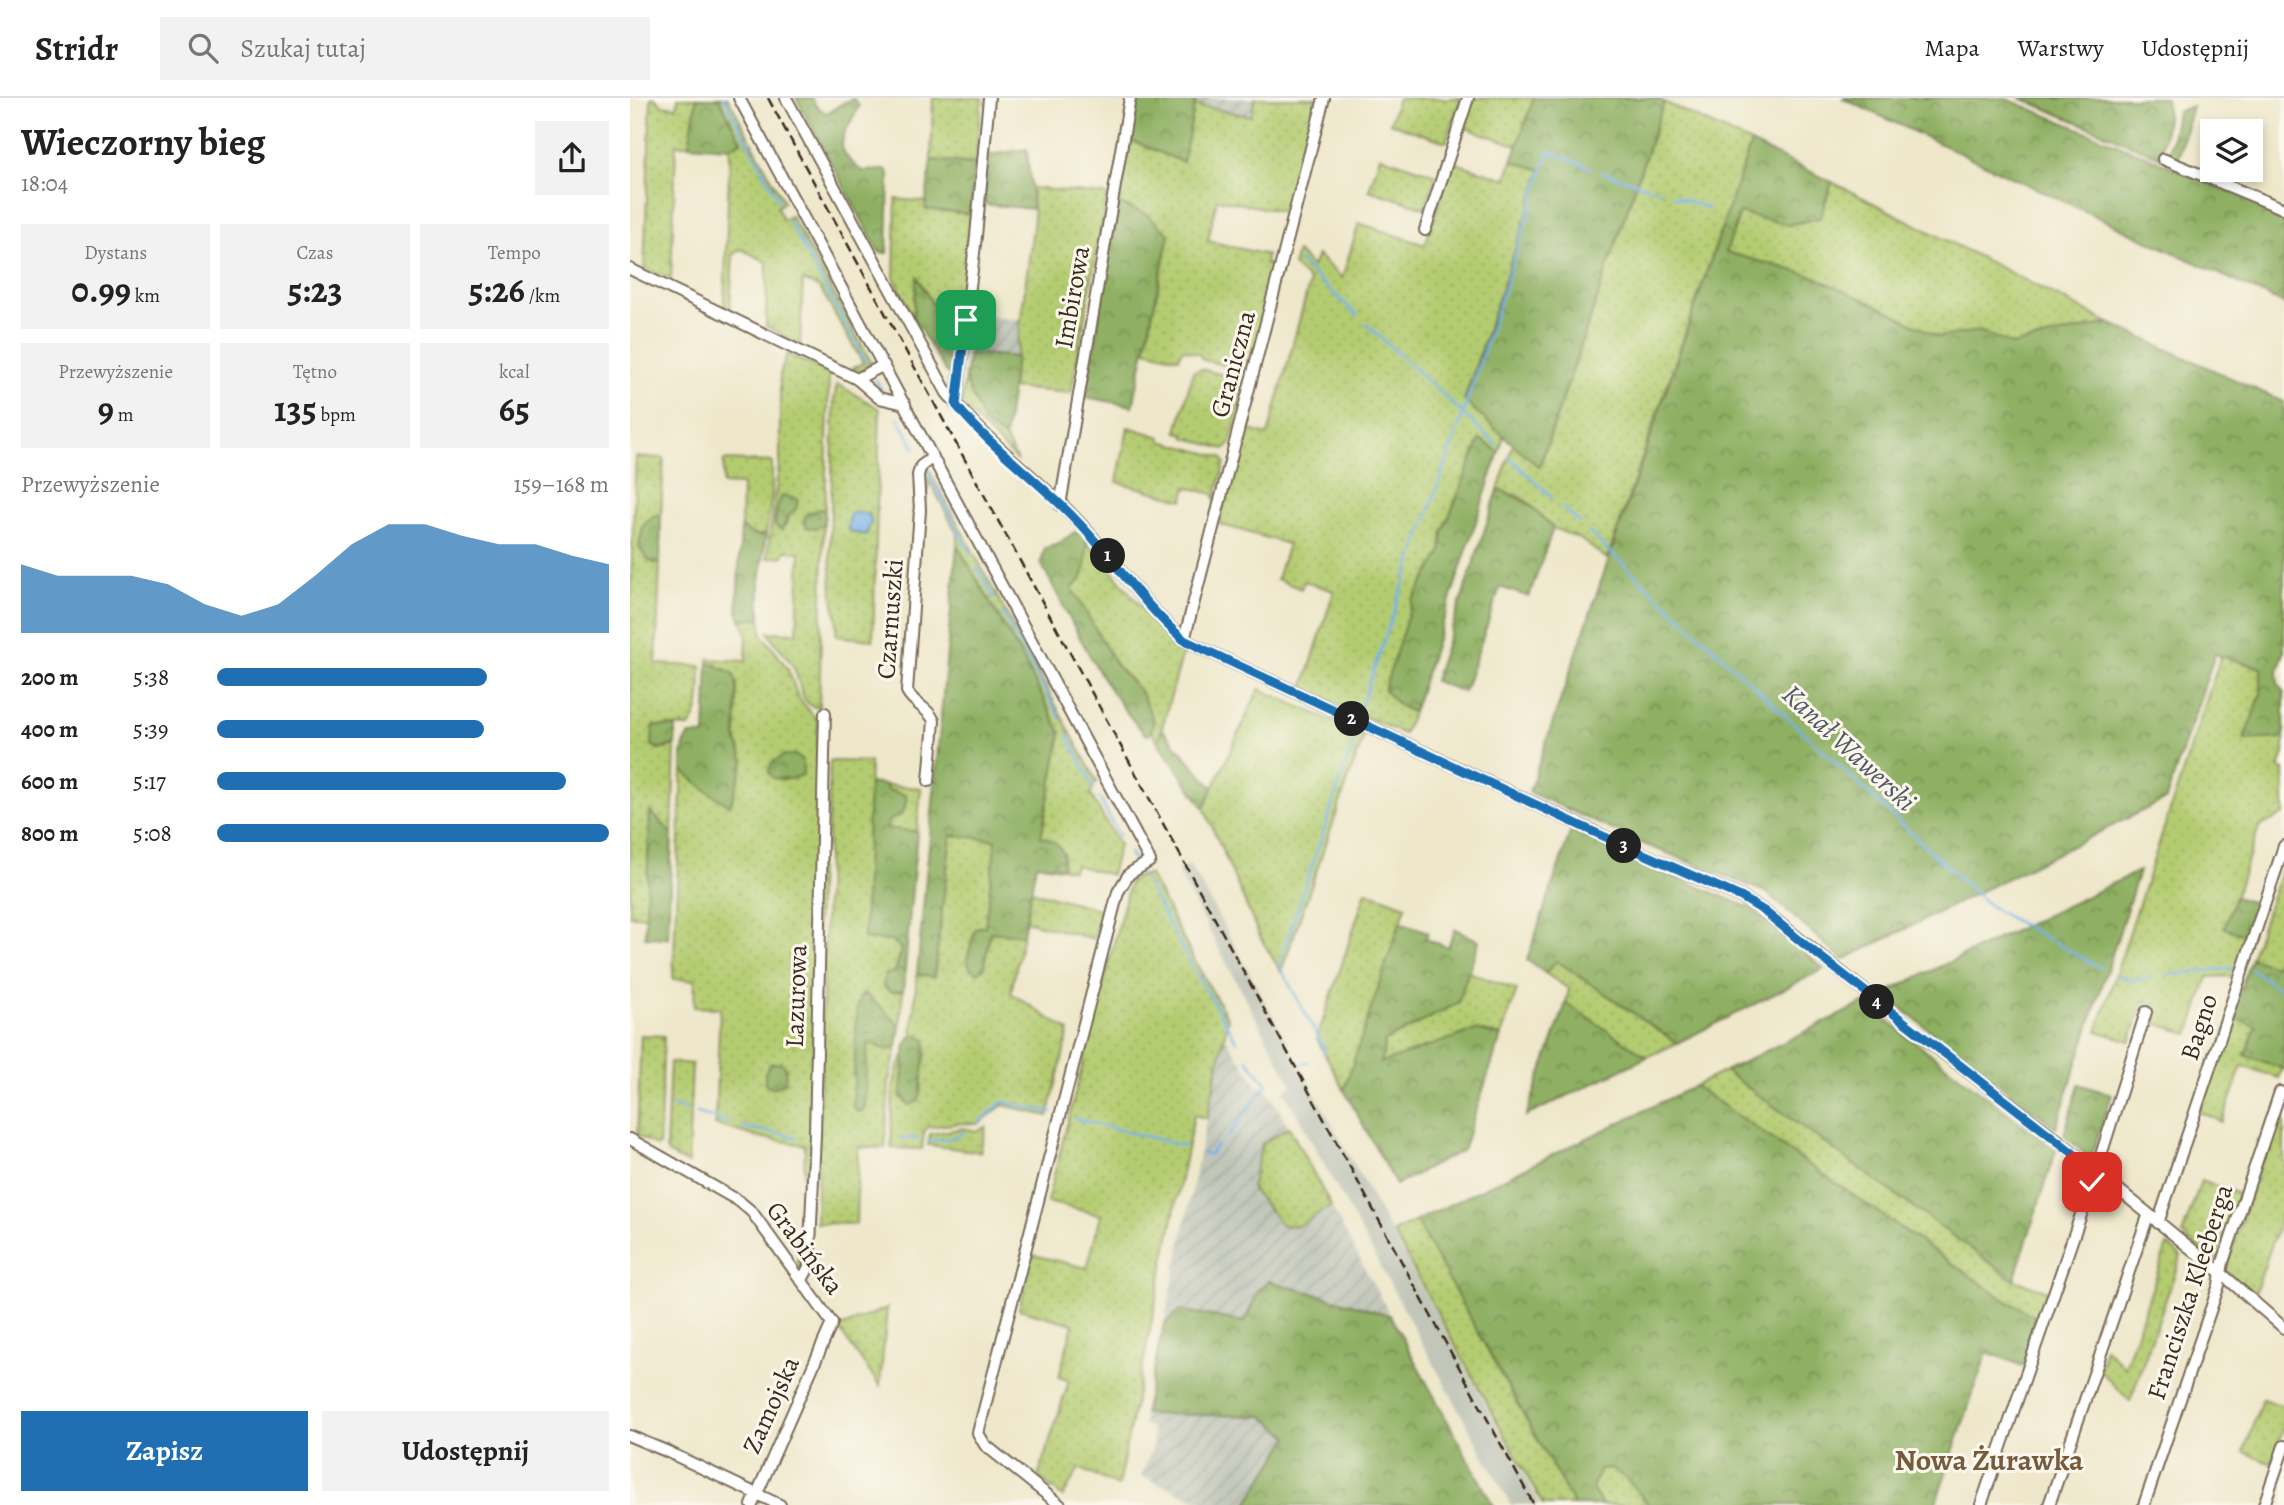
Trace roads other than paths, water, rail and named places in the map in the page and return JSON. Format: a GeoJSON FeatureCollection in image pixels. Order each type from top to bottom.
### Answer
{"type":"FeatureCollection","features":[{"type":"Feature","properties":{"kind":"street"},"geometry":{"type":"LineString","coordinates":[[740,98],[1150,861],[1129,874],[1118,892],[979,1437],[985,1445],[1060,1505]]}},
{"type":"Feature","properties":{"kind":"street"},"geometry":{"type":"LineString","coordinates":[[786,98],[941,383],[956,405],[1010,460],[1086,530],[1170,629],[1184,640],[1753,904],[2096,1171],[2284,1328]]}},
{"type":"Feature","properties":{"kind":"street"},"geometry":{"type":"LineString","coordinates":[[956,405],[989,98]]}},
{"type":"Feature","properties":{"kind":"street","name":"Imbirowa"},"geometry":{"type":"LineString","coordinates":[[1060,505],[1130,98]]}},
{"type":"Feature","properties":{"kind":"street","name":"Graniczna"},"geometry":{"type":"LineString","coordinates":[[1184,640],[1324,98]]}},
{"type":"Feature","properties":{"kind":"street"},"geometry":{"type":"LineString","coordinates":[[1425,230],[1468,98]]}},
{"type":"Feature","properties":{"kind":"street"},"geometry":{"type":"LineString","coordinates":[[2163,159],[2284,209]]}},
{"type":"Feature","properties":{"kind":"street"},"geometry":{"type":"LineString","coordinates":[[630,269],[857,379],[879,398],[905,404]]}},
{"type":"Feature","properties":{"kind":"street"},"geometry":{"type":"LineString","coordinates":[[857,379],[884,365]]}},
{"type":"Feature","properties":{"kind":"street","name":"Czarnuszki"},"geometry":{"type":"LineString","coordinates":[[929,780],[933,718],[907,691],[920,510],[918,475],[921,466],[933,457]]}},
{"type":"Feature","properties":{"kind":"street","name":"Lazurowa"},"geometry":{"type":"LineString","coordinates":[[802,1280],[809,1267],[813,1174],[825,712]]}},
{"type":"Feature","properties":{"kind":"street","name":"Bagno"},"geometry":{"type":"LineString","coordinates":[[2049,1505],[2284,846]]}},
{"type":"Feature","properties":{"kind":"street"},"geometry":{"type":"LineString","coordinates":[[1981,1505],[2096,1171],[2146,1012]]}},
{"type":"Feature","properties":{"kind":"street","name":"Franciszka Kleeberga"},"geometry":{"type":"LineString","coordinates":[[2144,1505],[2219,1285],[2223,1262],[2280,1093]]}},
{"type":"Feature","properties":{"kind":"street","name":"Grabińska"},"geometry":{"type":"LineString","coordinates":[[630,1139],[739,1201],[762,1224],[832,1323]]}},
{"type":"Feature","properties":{"kind":"street","name":"Zamojska"},"geometry":{"type":"LineString","coordinates":[[754,1500],[832,1323]]}},
{"type":"Feature","properties":{"kind":"street"},"geometry":{"type":"LineString","coordinates":[[630,1436],[754,1500],[780,1505]]}},
{"type":"Feature","properties":{"kind":"street"},"geometry":{"type":"LineString","coordinates":[[2264,1505],[2284,1446]]}},
{"type":"Feature","properties":{"kind":"water"},"geometry":{"type":"Polygon","coordinates":[[[850,514],[869,514],[871,522],[866,535],[848,529],[850,514]]]}},
{"type":"Feature","properties":{"kind":"waterway"},"geometry":{"type":"LineString","coordinates":[[724,98],[779,201]]}},
{"type":"Feature","properties":{"kind":"waterway"},"geometry":{"type":"LineString","coordinates":[[1360,709],[1463,414],[1549,151],[1591,168]]}},
{"type":"Feature","properties":{"kind":"waterway"},"geometry":{"type":"LineString","coordinates":[[1602,172],[1660,191]]}},
{"type":"Feature","properties":{"kind":"waterway"},"geometry":{"type":"LineString","coordinates":[[1673,196],[1708,208]]}},
{"type":"Feature","properties":{"kind":"waterway"},"geometry":{"type":"LineString","coordinates":[[789,221],[866,362]]}},
{"type":"Feature","properties":{"kind":"waterway","name":"Kanał Wawerski"},"geometry":{"type":"LineString","coordinates":[[1299,261],[1357,315]]}},
{"type":"Feature","properties":{"kind":"waterway","name":"Kanał Wawerski"},"geometry":{"type":"LineString","coordinates":[[1366,324],[1497,445]]}},
{"type":"Feature","properties":{"kind":"waterway"},"geometry":{"type":"LineString","coordinates":[[876,380],[883,393]]}},
{"type":"Feature","properties":{"kind":"waterway"},"geometry":{"type":"LineString","coordinates":[[898,418],[915,448]]}},
{"type":"Feature","properties":{"kind":"waterway","name":"Kanał Wawerski"},"geometry":{"type":"LineString","coordinates":[[1509,457],[1552,497]]}},
{"type":"Feature","properties":{"kind":"waterway"},"geometry":{"type":"LineString","coordinates":[[927,470],[971,555]]}},
{"type":"Feature","properties":{"kind":"waterway","name":"Kanał Wawerski"},"geometry":{"type":"LineString","coordinates":[[1562,507],[1580,523]]}},
{"type":"Feature","properties":{"kind":"waterway","name":"Kanał Wawerski"},"geometry":{"type":"LineString","coordinates":[[1589,532],[1985,902],[2101,968]]}},
{"type":"Feature","properties":{"kind":"waterway"},"geometry":{"type":"LineString","coordinates":[[977,567],[994,598]]}},
{"type":"Feature","properties":{"kind":"waterway"},"geometry":{"type":"LineString","coordinates":[[1002,612],[1060,718]]}},
{"type":"Feature","properties":{"kind":"waterway"},"geometry":{"type":"LineString","coordinates":[[1323,1053],[1325,1050],[1279,965],[1357,731]]}},
{"type":"Feature","properties":{"kind":"waterway"},"geometry":{"type":"LineString","coordinates":[[1068,735],[1094,788]]}},
{"type":"Feature","properties":{"kind":"waterway"},"geometry":{"type":"LineString","coordinates":[[1099,797],[1119,836]]}},
{"type":"Feature","properties":{"kind":"waterway"},"geometry":{"type":"LineString","coordinates":[[1129,853],[1134,861]]}},
{"type":"Feature","properties":{"kind":"waterway"},"geometry":{"type":"LineString","coordinates":[[1143,876],[1237,1042]]}},
{"type":"Feature","properties":{"kind":"waterway","name":"Kanał Wawerski"},"geometry":{"type":"LineString","coordinates":[[2166,975],[2236,968]]}},
{"type":"Feature","properties":{"kind":"waterway","name":"Kanał Wawerski"},"geometry":{"type":"LineString","coordinates":[[2251,969],[2284,992]]}},
{"type":"Feature","properties":{"kind":"waterway","name":"Kanał Wawerski"},"geometry":{"type":"LineString","coordinates":[[2117,975],[2131,980],[2153,977]]}},
{"type":"Feature","properties":{"kind":"waterway"},"geometry":{"type":"LineString","coordinates":[[1228,1136],[1267,1084],[1247,1059]]}},
{"type":"Feature","properties":{"kind":"waterway"},"geometry":{"type":"LineString","coordinates":[[1302,1064],[1308,1062]]}},
{"type":"Feature","properties":{"kind":"waterway"},"geometry":{"type":"LineString","coordinates":[[979,1122],[1003,1102],[1052,1112]]}},
{"type":"Feature","properties":{"kind":"waterway"},"geometry":{"type":"LineString","coordinates":[[671,1105],[686,1110]]}},
{"type":"Feature","properties":{"kind":"waterway"},"geometry":{"type":"LineString","coordinates":[[697,1113],[730,1123]]}},
{"type":"Feature","properties":{"kind":"waterway"},"geometry":{"type":"LineString","coordinates":[[1076,1119],[1184,1146]]}},
{"type":"Feature","properties":{"kind":"waterway"},"geometry":{"type":"LineString","coordinates":[[743,1127],[796,1137]]}},
{"type":"Feature","properties":{"kind":"waterway"},"geometry":{"type":"LineString","coordinates":[[929,1141],[964,1133]]}},
{"type":"Feature","properties":{"kind":"waterway"},"geometry":{"type":"LineString","coordinates":[[901,1138],[919,1139]]}},
{"type":"Feature","properties":{"kind":"waterway"},"geometry":{"type":"LineString","coordinates":[[1202,1153],[1209,1155],[1217,1145]]}},
{"type":"Feature","properties":{"kind":"railway"},"geometry":{"type":"LineString","coordinates":[[768,98],[1534,1505]]}},
{"type":"Feature","properties":{"kind":"district","name":"Nowa Żurawka"},"geometry":{"type":"Point","coordinates":[1989,1460]}}]}
